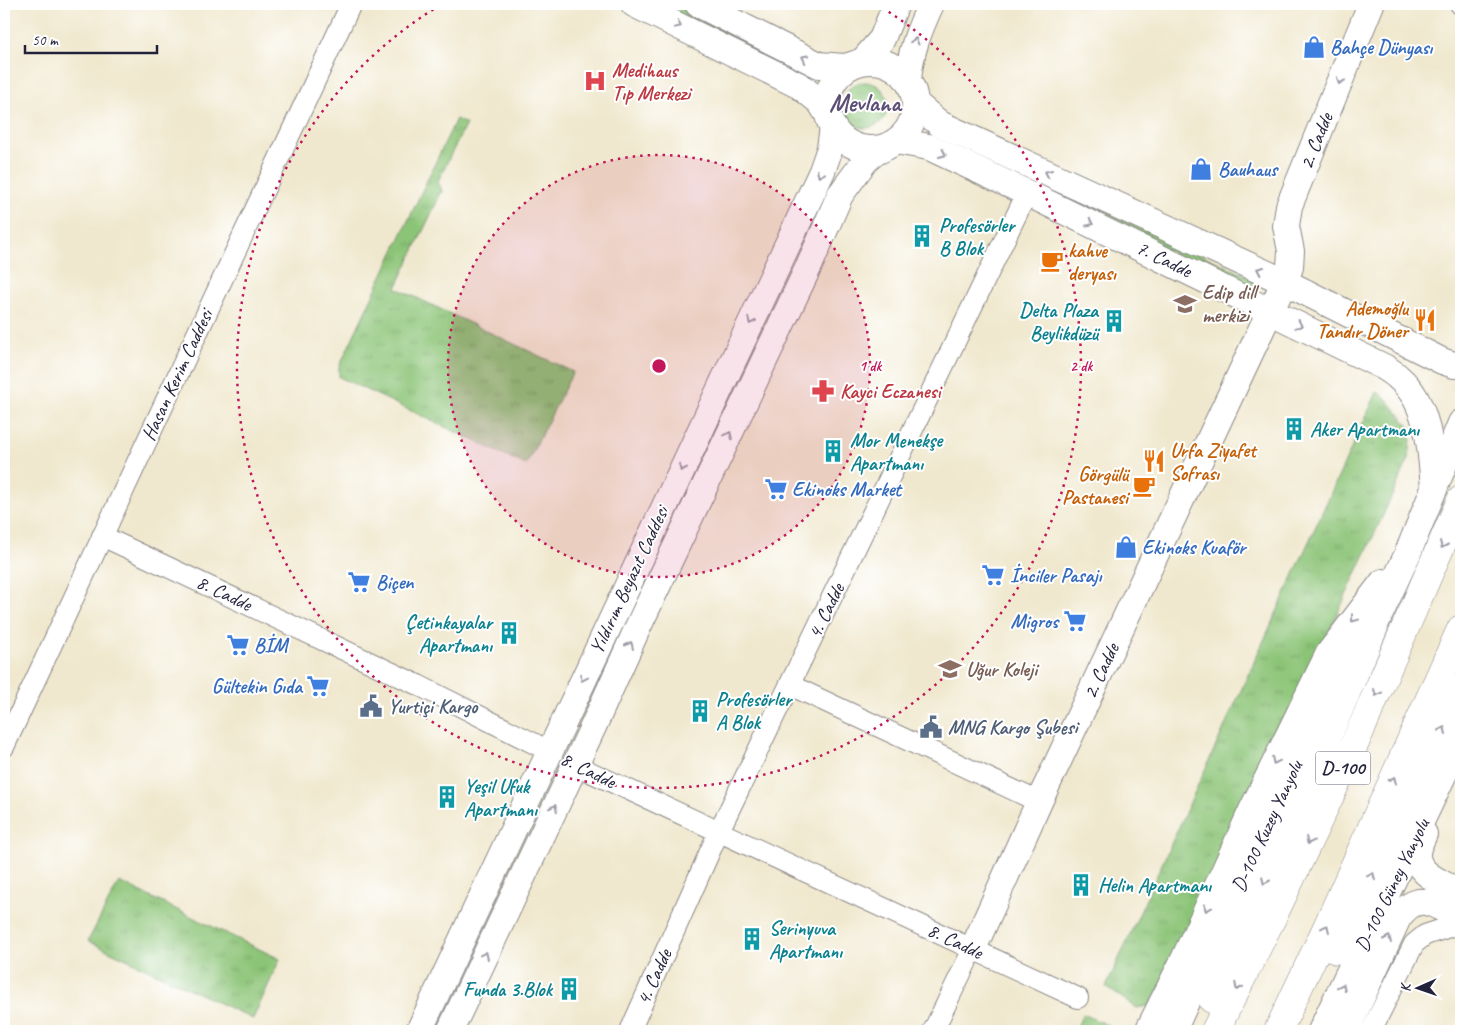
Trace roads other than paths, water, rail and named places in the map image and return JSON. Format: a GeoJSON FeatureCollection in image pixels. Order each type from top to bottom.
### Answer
{"type":"FeatureCollection","features":[{"type":"Feature","properties":{"kind":"highway","name":"D-100"},"geometry":{"type":"LineString","coordinates":[[1215,1031],[1274,914],[1355,743],[1461,500]]}},
{"type":"Feature","properties":{"kind":"highway"},"geometry":{"type":"LineString","coordinates":[[1202,1031],[1214,993],[1301,799],[1374,627]]}},
{"type":"Feature","properties":{"kind":"highway","name":"D-100"},"geometry":{"type":"LineString","coordinates":[[1278,1031],[1327,927],[1461,629]]}},
{"type":"Feature","properties":{"kind":"highway"},"geometry":{"type":"LineString","coordinates":[[1290,1004],[1312,986],[1328,965],[1392,836],[1461,689]]}},
{"type":"Feature","properties":{"kind":"main road"},"geometry":{"type":"LineString","coordinates":[[634,4],[800,86],[820,102],[840,137],[856,146],[874,149],[891,144],[904,134],[910,125],[914,114],[909,64],[917,34],[931,4]]}},
{"type":"Feature","properties":{"kind":"main road"},"geometry":{"type":"LineString","coordinates":[[698,4],[819,65],[844,67],[858,63],[878,61],[889,65],[900,72],[911,92]]}},
{"type":"Feature","properties":{"kind":"main road"},"geometry":{"type":"LineString","coordinates":[[830,120],[827,98],[832,84],[840,73],[858,63],[882,39],[896,4]]}},
{"type":"Feature","properties":{"kind":"main road","name":"2. Cadde"},"geometry":{"type":"LineString","coordinates":[[973,949],[1039,802],[1285,282],[1290,267],[1291,251],[1286,226],[1289,206],[1371,4]]}},
{"type":"Feature","properties":{"kind":"main road","name":"7. Cadde"},"geometry":{"type":"LineString","coordinates":[[911,92],[940,124],[1285,282],[1442,361],[1461,365]]}},
{"type":"Feature","properties":{"kind":"main road","name":"Yıldırım Beyazıt Caddesi"},"geometry":{"type":"LineString","coordinates":[[419,1031],[822,171],[830,148],[830,120]]}},
{"type":"Feature","properties":{"kind":"main road","name":"Yıldırım Beyazıt Caddesi"},"geometry":{"type":"LineString","coordinates":[[450,1031],[809,266],[840,195],[865,161],[874,153],[891,144]]}},
{"type":"Feature","properties":{"kind":"main road","name":"7. Cadde"},"geometry":{"type":"LineString","coordinates":[[891,144],[929,147],[1384,367],[1400,378],[1416,400],[1423,416],[1431,455],[1434,490]]}},
{"type":"Feature","properties":{"kind":"main road"},"geometry":{"type":"LineString","coordinates":[[1148,1031],[1253,808],[1329,653],[1376,590],[1407,555],[1461,423]]}},
{"type":"Feature","properties":{"kind":"main road","name":"D-100 Kuzey Yanyolu"},"geometry":{"type":"LineString","coordinates":[[1173,1031],[1237,889],[1317,720],[1334,687],[1374,627],[1407,555]]}},
{"type":"Feature","properties":{"kind":"main road","name":"D-100 Güney Yanyolu"},"geometry":{"type":"LineString","coordinates":[[1321,1031],[1461,738]]}},
{"type":"Feature","properties":{"kind":"main road","name":"8. Cadde"},"geometry":{"type":"LineString","coordinates":[[549,751],[575,765]]}},
{"type":"Feature","properties":{"kind":"main road"},"geometry":{"type":"LineString","coordinates":[[1436,793],[1436,806],[1417,850],[1418,864],[1458,912]]}},
{"type":"Feature","properties":{"kind":"main road"},"geometry":{"type":"LineString","coordinates":[[1346,1031],[1398,918],[1406,907],[1415,902],[1428,902],[1458,912]]}},
{"type":"Feature","properties":{"kind":"street","name":"Hasan Kerim Caddesi"},"geometry":{"type":"LineString","coordinates":[[4,747],[351,4]]}},
{"type":"Feature","properties":{"kind":"street","name":"4. Cadde"},"geometry":{"type":"LineString","coordinates":[[630,1031],[719,831],[1027,193]]}},
{"type":"Feature","properties":{"kind":"street","name":"8. Cadde"},"geometry":{"type":"LineString","coordinates":[[102,536],[409,681],[549,751]]}},
{"type":"Feature","properties":{"kind":"street"},"geometry":{"type":"LineString","coordinates":[[790,685],[1039,802]]}},
{"type":"Feature","properties":{"kind":"street","name":"8. Cadde"},"geometry":{"type":"LineString","coordinates":[[575,765],[1078,998]]}},
{"type":"Feature","properties":{"kind":"street"},"geometry":{"type":"LineString","coordinates":[[1372,1031],[1414,944],[1458,912]]}},
{"type":"Feature","properties":{"kind":"street","name":"2. Cadde"},"geometry":{"type":"LineString","coordinates":[[934,1031],[973,949]]}},
{"type":"Feature","properties":{"kind":"place","name":"Bahçe Dünyası"},"geometry":{"type":"Point","coordinates":[1314,47]}},
{"type":"Feature","properties":{"kind":"place","name":"Medihaus Tıp Merkezi"},"geometry":{"type":"Point","coordinates":[595,81]}},
{"type":"Feature","properties":{"kind":"place","name":"Bauhaus"},"geometry":{"type":"Point","coordinates":[1201,169]}},
{"type":"Feature","properties":{"kind":"place","name":"Profesörler B Blok"},"geometry":{"type":"Point","coordinates":[922,236]}},
{"type":"Feature","properties":{"kind":"place","name":"kahve deryası"},"geometry":{"type":"Point","coordinates":[1052,261]}},
{"type":"Feature","properties":{"kind":"place","name":"Edip dill merkizi"},"geometry":{"type":"Point","coordinates":[1185,304]}},
{"type":"Feature","properties":{"kind":"place","name":"Ademoğlu Tandır Döner"},"geometry":{"type":"Point","coordinates":[1425,320]}},
{"type":"Feature","properties":{"kind":"place","name":"Delta Plaza Beylikdüzü"},"geometry":{"type":"Point","coordinates":[1114,321]}},
{"type":"Feature","properties":{"kind":"place","name":"Kayci Eczanesi"},"geometry":{"type":"Point","coordinates":[823,391]}},
{"type":"Feature","properties":{"kind":"place","name":"Aker Apartmanı"},"geometry":{"type":"Point","coordinates":[1294,429]}},
{"type":"Feature","properties":{"kind":"place","name":"Mor Menekşe Apartmanı"},"geometry":{"type":"Point","coordinates":[833,451]}},
{"type":"Feature","properties":{"kind":"place","name":"Urfa Ziyafet Sofrası"},"geometry":{"type":"Point","coordinates":[1154,461]}},
{"type":"Feature","properties":{"kind":"place","name":"Görgülü Pastanesi"},"geometry":{"type":"Point","coordinates":[1144,486]}},
{"type":"Feature","properties":{"kind":"place","name":"Ekinoks Market"},"geometry":{"type":"Point","coordinates":[776,489]}},
{"type":"Feature","properties":{"kind":"place","name":"Ekinoks Kuaför"},"geometry":{"type":"Point","coordinates":[1126,547]}},
{"type":"Feature","properties":{"kind":"place","name":"İnciler Pasajı"},"geometry":{"type":"Point","coordinates":[993,575]}},
{"type":"Feature","properties":{"kind":"place","name":"Biçen"},"geometry":{"type":"Point","coordinates":[359,582]}},
{"type":"Feature","properties":{"kind":"place","name":"Migros"},"geometry":{"type":"Point","coordinates":[1075,621]}},
{"type":"Feature","properties":{"kind":"place","name":"Çetinkayalar Apartmanı"},"geometry":{"type":"Point","coordinates":[509,633]}},
{"type":"Feature","properties":{"kind":"place","name":"BİM"},"geometry":{"type":"Point","coordinates":[238,645]}},
{"type":"Feature","properties":{"kind":"place","name":"Uğur Koleji"},"geometry":{"type":"Point","coordinates":[950,669]}},
{"type":"Feature","properties":{"kind":"place","name":"Gültekin Gıda"},"geometry":{"type":"Point","coordinates":[318,686]}},
{"type":"Feature","properties":{"kind":"place","name":"Yurtiçi Kargo"},"geometry":{"type":"Point","coordinates":[371,706]}},
{"type":"Feature","properties":{"kind":"place","name":"Profesörler A Blok"},"geometry":{"type":"Point","coordinates":[700,711]}},
{"type":"Feature","properties":{"kind":"place","name":"MNG Kargo Şubesi"},"geometry":{"type":"Point","coordinates":[931,727]}},
{"type":"Feature","properties":{"kind":"place","name":"Yeşil Ufuk Apartmanı"},"geometry":{"type":"Point","coordinates":[447,797]}},
{"type":"Feature","properties":{"kind":"place","name":"Helin Apartmanı"},"geometry":{"type":"Point","coordinates":[1081,885]}},
{"type":"Feature","properties":{"kind":"place","name":"Serinyuva Apartmanı"},"geometry":{"type":"Point","coordinates":[752,939]}},
{"type":"Feature","properties":{"kind":"place","name":"Funda 3.Blok"},"geometry":{"type":"Point","coordinates":[569,989]}},
{"type":"Feature","properties":{"kind":"district","name":"Mevlana"},"geometry":{"type":"Point","coordinates":[865,103]}}]}
